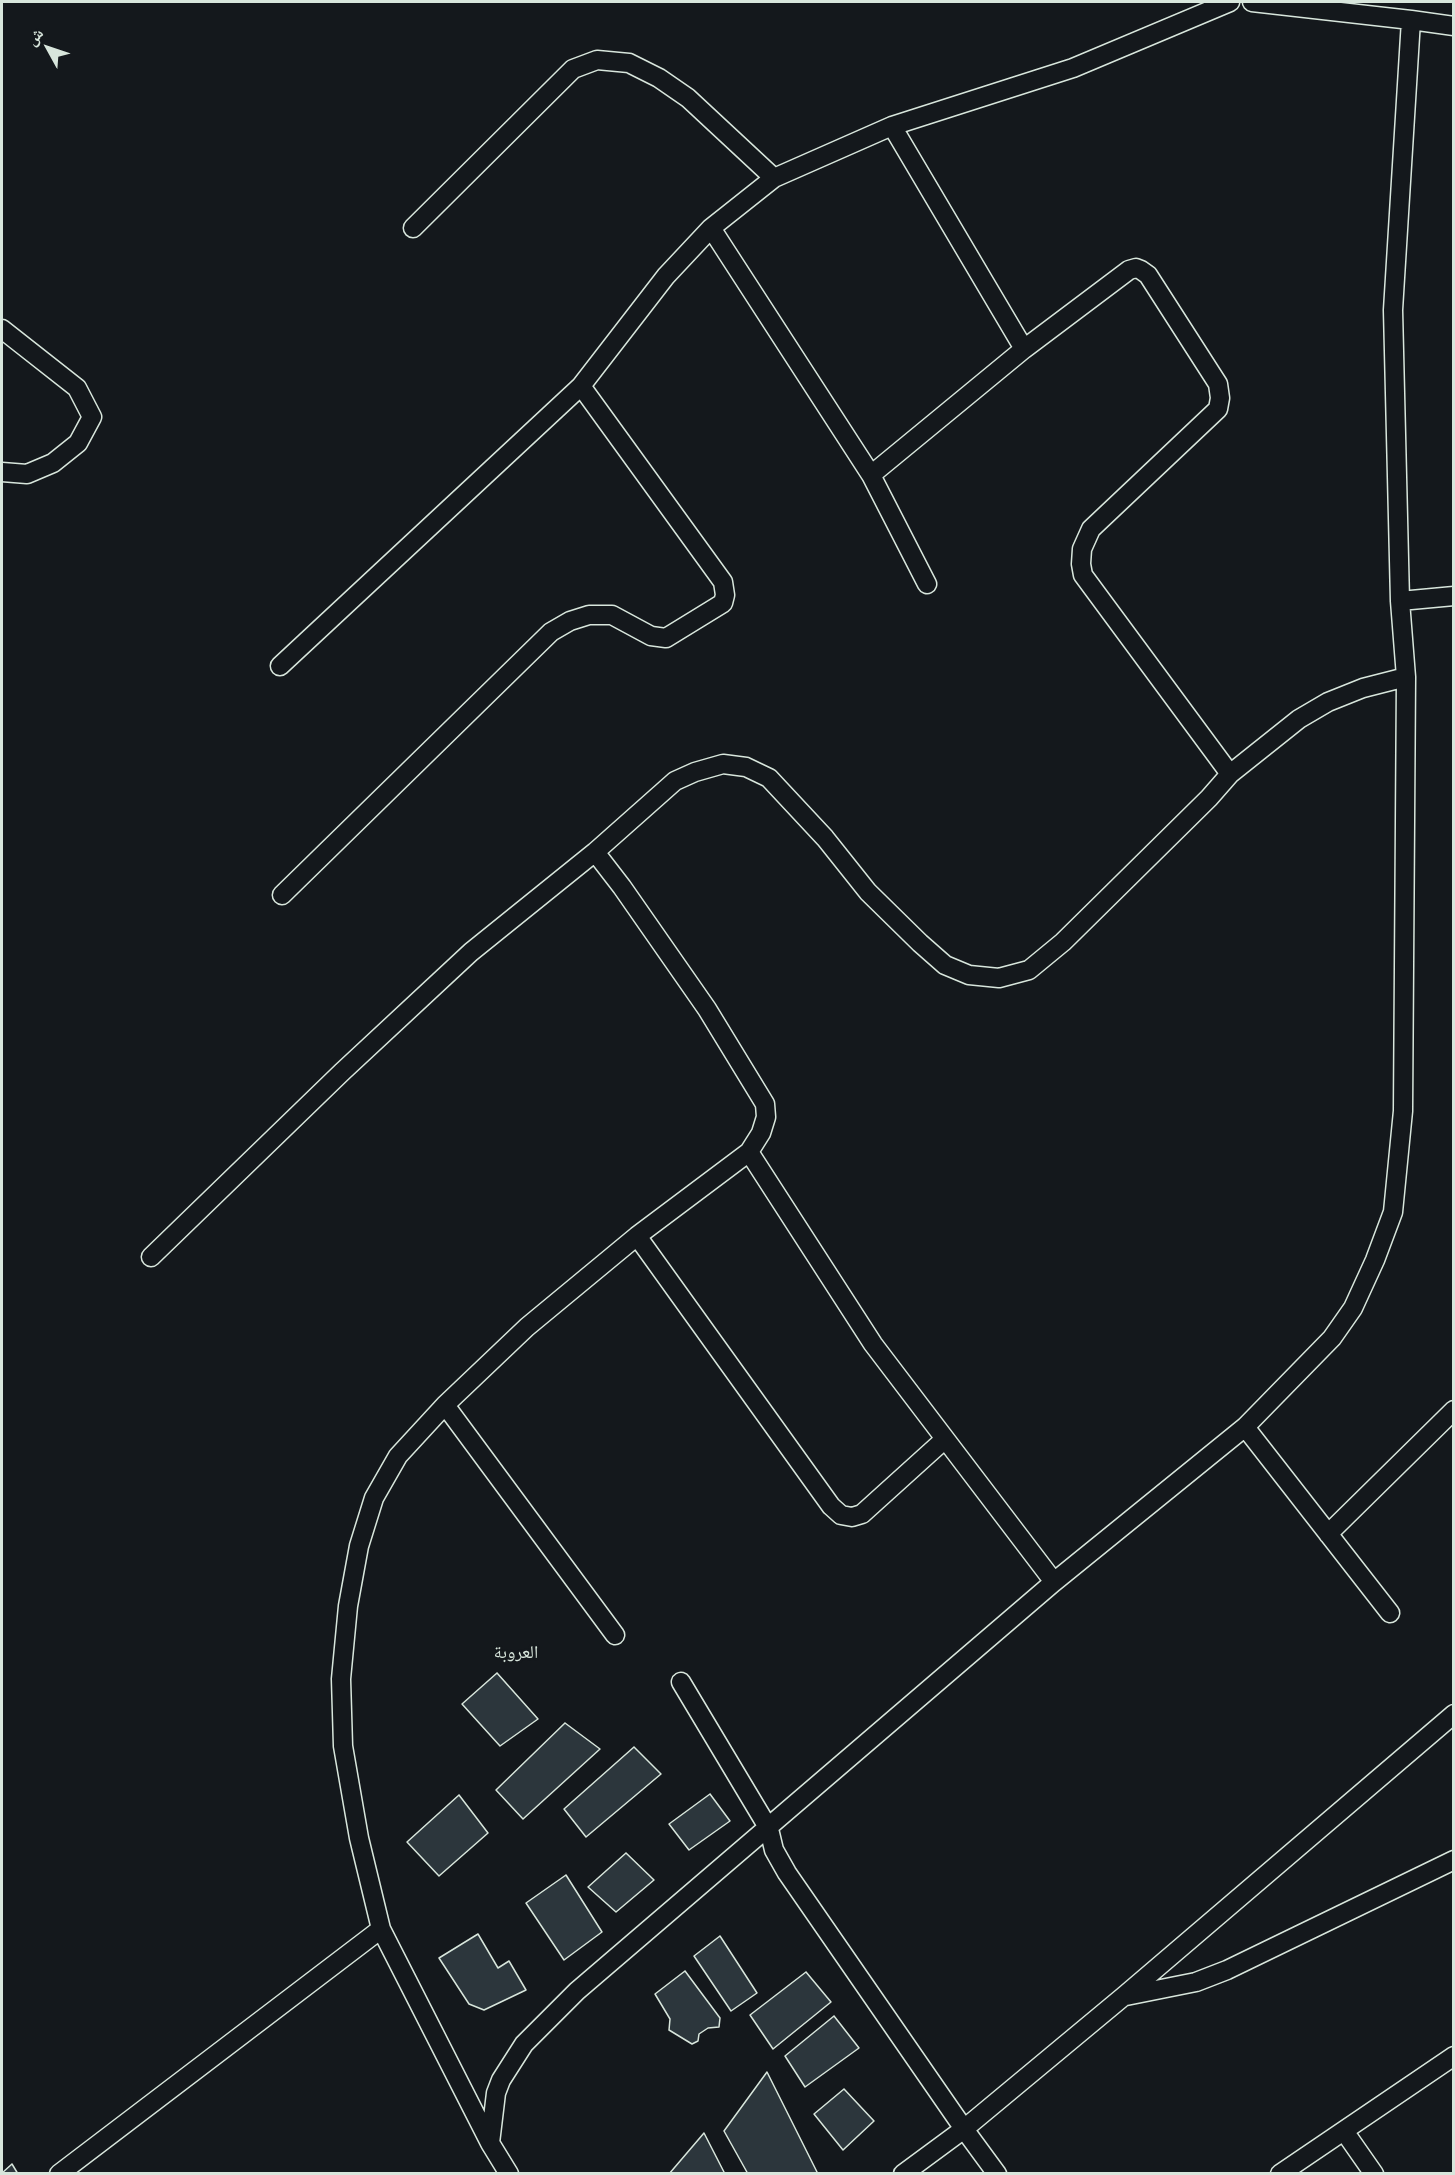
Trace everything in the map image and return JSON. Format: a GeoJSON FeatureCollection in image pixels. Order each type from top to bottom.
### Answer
{"type":"FeatureCollection","features":[{"type":"Feature","properties":{"kind":"street"},"geometry":{"type":"LineString","coordinates":[[280,666],[581,386],[666,276],[711,228],[774,178],[892,126],[1073,68],[1230,2]]}},
{"type":"Feature","properties":{"kind":"street"},"geometry":{"type":"LineString","coordinates":[[1252,2],[1454,26]]}},
{"type":"Feature","properties":{"kind":"street"},"geometry":{"type":"LineString","coordinates":[[490,2143],[496,2093],[501,2080],[524,2044],[577,1991],[769,1829],[1054,1582],[1245,1427],[1332,1338],[1353,1308],[1394,1212],[1403,1111],[1406,677],[1400,601],[1393,310],[1411,20]]}},
{"type":"Feature","properties":{"kind":"street"},"geometry":{"type":"LineString","coordinates":[[413,228],[573,69],[597,60],[629,63],[659,78],[688,98],[774,178]]}},
{"type":"Feature","properties":{"kind":"street"},"geometry":{"type":"LineString","coordinates":[[892,126],[1024,349]]}},
{"type":"Feature","properties":{"kind":"street"},"geometry":{"type":"LineString","coordinates":[[711,228],[871,475],[927,584]]}},
{"type":"Feature","properties":{"kind":"street"},"geometry":{"type":"LineString","coordinates":[[871,475],[1024,349],[1129,270],[1136,268],[1148,276],[1218,384],[1220,398],[1218,409],[1091,529],[1082,549],[1081,564],[1083,575],[1230,774]]}},
{"type":"Feature","properties":{"kind":"street"},"geometry":{"type":"LineString","coordinates":[[2,329],[77,388],[92,417],[78,443],[53,463],[27,474],[2,472]]}},
{"type":"Feature","properties":{"kind":"street"},"geometry":{"type":"LineString","coordinates":[[282,895],[551,632],[570,621],[589,615],[612,615],[651,636],[666,638],[723,603],[725,595],[723,582],[581,386]]}},
{"type":"Feature","properties":{"kind":"street"},"geometry":{"type":"LineString","coordinates":[[1400,601],[1454,597]]}},
{"type":"Feature","properties":{"kind":"street"},"geometry":{"type":"LineString","coordinates":[[151,1257],[342,1072],[471,952],[594,852],[675,781],[723,764],[746,767],[769,778],[825,838],[868,892],[945,965],[969,975],[999,978],[1029,970],[1063,942],[1209,798],[1230,774],[1299,719],[1328,702],[1363,688],[1406,677]]}},
{"type":"Feature","properties":{"kind":"street"},"geometry":{"type":"LineString","coordinates":[[508,2174],[381,1929],[359,1838],[343,1746],[341,1679],[348,1606],[359,1546],[374,1498],[398,1456],[445,1405],[527,1327],[637,1236],[749,1152],[761,1133],[766,1117],[765,1104],[707,1009],[622,886],[594,852]]}},
{"type":"Feature","properties":{"kind":"street"},"geometry":{"type":"LineString","coordinates":[[749,1152],[873,1344],[1054,1582]]}},
{"type":"Feature","properties":{"kind":"street"},"geometry":{"type":"LineString","coordinates":[[637,1236],[831,1506],[841,1515],[852,1517],[862,1514],[945,1439]]}},
{"type":"Feature","properties":{"kind":"street"},"geometry":{"type":"LineString","coordinates":[[445,1405],[615,1635]]}},
{"type":"Feature","properties":{"kind":"street"},"geometry":{"type":"LineString","coordinates":[[1328,1534],[1454,1410]]}},
{"type":"Feature","properties":{"kind":"street"},"geometry":{"type":"LineString","coordinates":[[1245,1427],[1390,1613]]}},
{"type":"Feature","properties":{"kind":"street"},"geometry":{"type":"LineString","coordinates":[[681,1682],[769,1829],[774,1850],[787,1873],[997,2174]]}},
{"type":"Feature","properties":{"kind":"street"},"geometry":{"type":"LineString","coordinates":[[903,2174],[964,2129],[1124,1996],[1454,1714]]}},
{"type":"Feature","properties":{"kind":"street"},"geometry":{"type":"LineString","coordinates":[[1124,1996],[1196,1982],[1227,1970],[1454,1860]]}},
{"type":"Feature","properties":{"kind":"street"},"geometry":{"type":"LineString","coordinates":[[59,2174],[381,1929]]}},
{"type":"Feature","properties":{"kind":"street"},"geometry":{"type":"LineString","coordinates":[[1280,2174],[1454,2056]]}},
{"type":"Feature","properties":{"kind":"street"},"geometry":{"type":"LineString","coordinates":[[1344,2131],[1374,2174]]}},
{"type":"Feature","properties":{"kind":"building"},"geometry":{"type":"Polygon","coordinates":[[[497,1673],[538,1719],[500,1746],[462,1704],[497,1673]]]}},
{"type":"Feature","properties":{"kind":"building"},"geometry":{"type":"Polygon","coordinates":[[[565,1723],[600,1749],[523,1819],[496,1790],[565,1723]]]}},
{"type":"Feature","properties":{"kind":"building"},"geometry":{"type":"Polygon","coordinates":[[[634,1747],[661,1774],[586,1837],[564,1809],[634,1747]]]}},
{"type":"Feature","properties":{"kind":"building"},"geometry":{"type":"Polygon","coordinates":[[[710,1794],[730,1821],[689,1850],[669,1824],[710,1794]]]}},
{"type":"Feature","properties":{"kind":"building"},"geometry":{"type":"Polygon","coordinates":[[[459,1795],[488,1833],[439,1876],[407,1842],[459,1795]]]}},
{"type":"Feature","properties":{"kind":"building"},"geometry":{"type":"Polygon","coordinates":[[[626,1853],[654,1880],[616,1912],[588,1887],[626,1853]]]}},
{"type":"Feature","properties":{"kind":"building"},"geometry":{"type":"Polygon","coordinates":[[[566,1875],[602,1932],[564,1960],[526,1903],[566,1875]]]}},
{"type":"Feature","properties":{"kind":"building"},"geometry":{"type":"Polygon","coordinates":[[[478,1934],[498,1968],[509,1961],[526,1990],[484,2010],[469,2004],[439,1958],[478,1934]]]}},
{"type":"Feature","properties":{"kind":"building"},"geometry":{"type":"Polygon","coordinates":[[[720,1936],[757,1993],[731,2011],[694,1956],[720,1936]]]}},
{"type":"Feature","properties":{"kind":"building"},"geometry":{"type":"Polygon","coordinates":[[[685,1971],[720,2018],[719,2027],[708,2028],[699,2034],[698,2041],[692,2044],[669,2030],[670,2019],[655,1994],[685,1971]]]}},
{"type":"Feature","properties":{"kind":"building"},"geometry":{"type":"Polygon","coordinates":[[[806,1972],[831,2002],[773,2049],[750,2015],[806,1972]]]}},
{"type":"Feature","properties":{"kind":"building"},"geometry":{"type":"Polygon","coordinates":[[[834,2016],[859,2048],[805,2087],[785,2056],[834,2016]]]}},
{"type":"Feature","properties":{"kind":"building"},"geometry":{"type":"Polygon","coordinates":[[[767,2072],[818,2174],[748,2174],[724,2131],[767,2072]]]}},
{"type":"Feature","properties":{"kind":"building"},"geometry":{"type":"Polygon","coordinates":[[[844,2089],[874,2121],[843,2150],[814,2114],[844,2089]]]}},
{"type":"Feature","properties":{"kind":"building"},"geometry":{"type":"Polygon","coordinates":[[[704,2133],[725,2174],[669,2174],[704,2133]]]}},
{"type":"Feature","properties":{"kind":"building"},"geometry":{"type":"Polygon","coordinates":[[[12,2164],[18,2174],[2,2174],[2,2173],[12,2164]]]}},
{"type":"Feature","properties":{"kind":"district","name":"العروبة"},"geometry":{"type":"Point","coordinates":[516,1653]}}]}
